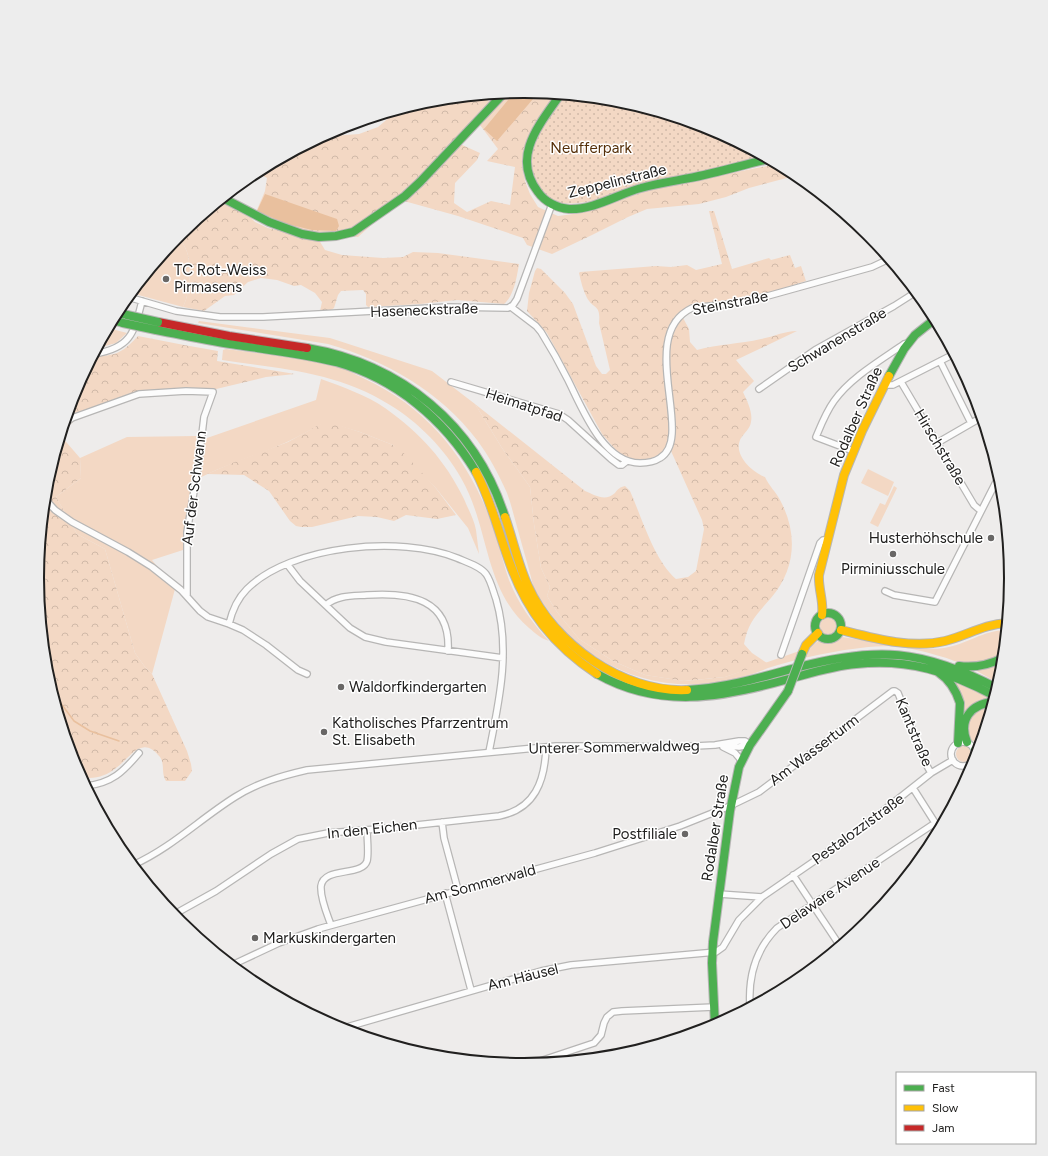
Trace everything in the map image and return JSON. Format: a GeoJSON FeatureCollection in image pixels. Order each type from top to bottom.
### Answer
{"type":"FeatureCollection","features":[{"type":"Feature","properties":{"kind":"main road"},"geometry":{"type":"LineString","coordinates":[[228,200],[282,229],[308,235],[336,237],[349,234],[405,196],[499,99]]}},
{"type":"Feature","properties":{"kind":"main road","name":"Zeppelinstraße"},"geometry":{"type":"LineString","coordinates":[[557,99],[531,139],[526,155],[529,180],[532,186],[545,201],[552,204],[567,208],[578,208],[642,188],[761,161]]}},
{"type":"Feature","properties":{"kind":"main road"},"geometry":{"type":"LineString","coordinates":[[121,317],[125,319]]}},
{"type":"Feature","properties":{"kind":"main road"},"geometry":{"type":"LineString","coordinates":[[120,319],[125,319],[157,326],[226,344],[329,359],[376,377],[409,397],[449,433],[478,476],[495,515],[508,559],[520,590],[536,617],[552,637],[570,655],[603,677],[620,685],[657,696],[670,698],[702,698],[726,695],[826,668],[850,664],[898,662],[931,668],[961,678],[990,693]]}},
{"type":"Feature","properties":{"kind":"main road","name":"Rodalber Straße"},"geometry":{"type":"LineString","coordinates":[[826,614],[828,610],[822,565],[844,475],[853,452],[900,355],[915,335],[930,323]]}},
{"type":"Feature","properties":{"kind":"main road"},"geometry":{"type":"LineString","coordinates":[[157,326],[309,348],[331,353],[378,370],[418,393],[444,415],[456,428],[485,470],[502,506],[527,586],[541,609],[558,631],[576,648],[604,668],[622,677],[658,688],[693,690],[725,687],[818,662],[856,655],[898,654],[947,664],[978,667],[997,662]]}},
{"type":"Feature","properties":{"kind":"main road"},"geometry":{"type":"LineString","coordinates":[[826,614],[838,617],[841,630],[832,638],[824,638],[816,630],[816,623],[826,614]]}},
{"type":"Feature","properties":{"kind":"main road"},"geometry":{"type":"LineString","coordinates":[[841,630],[876,638],[927,644],[946,641],[1002,623]]}},
{"type":"Feature","properties":{"kind":"main road","name":"Rodalber Straße"},"geometry":{"type":"LineString","coordinates":[[715,1018],[712,952],[734,784],[741,760],[788,691],[806,645],[818,633]]}},
{"type":"Feature","properties":{"kind":"main road"},"geometry":{"type":"LineString","coordinates":[[947,664],[970,673],[992,685]]}},
{"type":"Feature","properties":{"kind":"main road"},"geometry":{"type":"LineString","coordinates":[[931,668],[947,679],[956,691],[960,703],[963,742]]}},
{"type":"Feature","properties":{"kind":"main road"},"geometry":{"type":"LineString","coordinates":[[963,742],[963,730],[969,713],[979,704],[988,702]]}},
{"type":"Feature","properties":{"kind":"street"},"geometry":{"type":"LineString","coordinates":[[552,204],[517,299],[511,307],[542,332],[594,430],[608,448],[627,461]]}},
{"type":"Feature","properties":{"kind":"street","name":"Steinstraße"},"geometry":{"type":"LineString","coordinates":[[627,461],[646,463],[661,458],[670,447],[672,441],[672,427],[668,377],[668,336],[682,315],[692,308],[729,304],[764,297],[865,268],[884,261]]}},
{"type":"Feature","properties":{"kind":"street","name":"Schwanenstraße"},"geometry":{"type":"LineString","coordinates":[[759,389],[815,350],[911,295]]}},
{"type":"Feature","properties":{"kind":"street","name":"Haseneckstraße"},"geometry":{"type":"LineString","coordinates":[[134,299],[176,311],[220,317],[263,317],[448,307],[504,309],[511,307]]}},
{"type":"Feature","properties":{"kind":"street"},"geometry":{"type":"LineString","coordinates":[[101,352],[116,349],[129,339],[137,324],[142,301]]}},
{"type":"Feature","properties":{"kind":"street"},"geometry":{"type":"LineString","coordinates":[[853,452],[816,437],[828,409],[845,388],[864,372],[904,344],[908,343]]}},
{"type":"Feature","properties":{"kind":"street"},"geometry":{"type":"LineString","coordinates":[[885,385],[893,385],[901,382],[949,356]]}},
{"type":"Feature","properties":{"kind":"street"},"geometry":{"type":"LineString","coordinates":[[940,361],[971,423]]}},
{"type":"Feature","properties":{"kind":"street","name":"Heimatpfad"},"geometry":{"type":"LineString","coordinates":[[451,382],[559,414],[568,420],[619,465],[622,465],[627,461]]}},
{"type":"Feature","properties":{"kind":"street","name":"Hirschstraße"},"geometry":{"type":"LineString","coordinates":[[901,382],[974,505],[981,511]]}},
{"type":"Feature","properties":{"kind":"street","name":"Auf der Schwann"},"geometry":{"type":"LineString","coordinates":[[71,419],[139,394],[186,391],[213,392],[204,417],[198,468],[187,532],[187,594]]}},
{"type":"Feature","properties":{"kind":"street"},"geometry":{"type":"LineString","coordinates":[[936,442],[977,420]]}},
{"type":"Feature","properties":{"kind":"street"},"geometry":{"type":"LineString","coordinates":[[885,591],[894,595],[935,602],[995,485]]}},
{"type":"Feature","properties":{"kind":"street"},"geometry":{"type":"LineString","coordinates":[[50,504],[55,510],[72,522],[128,552],[152,567],[187,594],[200,611],[208,617],[229,624],[252,636],[294,667],[307,674]]}},
{"type":"Feature","properties":{"kind":"street","name":"Rodalber Straße"},"geometry":{"type":"LineString","coordinates":[[781,656],[820,543],[823,540],[828,540]]}},
{"type":"Feature","properties":{"kind":"street"},"geometry":{"type":"LineString","coordinates":[[229,624],[236,603],[246,590],[267,574],[287,564],[312,556],[346,549],[378,546],[414,547],[446,554],[468,563],[484,572],[490,583],[498,606],[500,620],[503,658],[500,693],[490,752]]}},
{"type":"Feature","properties":{"kind":"street"},"geometry":{"type":"LineString","coordinates":[[287,564],[300,581],[350,628],[365,637],[386,642],[503,658]]}},
{"type":"Feature","properties":{"kind":"street"},"geometry":{"type":"LineString","coordinates":[[326,605],[332,601],[348,596],[374,594],[402,595],[420,599],[433,607],[441,616],[448,635],[448,651]]}},
{"type":"Feature","properties":{"kind":"street","name":"Kantstraße"},"geometry":{"type":"LineString","coordinates":[[895,690],[900,695],[931,773]]}},
{"type":"Feature","properties":{"kind":"street","name":"Am Wasserturm"},"geometry":{"type":"LineString","coordinates":[[730,806],[759,792],[895,690]]}},
{"type":"Feature","properties":{"kind":"street"},"geometry":{"type":"LineString","coordinates":[[965,765],[961,766],[953,760],[951,752],[955,745],[963,742],[971,744],[973,746]]}},
{"type":"Feature","properties":{"kind":"street","name":"Unterer Sommerwaldweg"},"geometry":{"type":"LineString","coordinates":[[138,863],[170,845],[234,798],[256,786],[278,777],[306,770],[546,747],[676,747],[715,745],[739,747],[750,745]]}},
{"type":"Feature","properties":{"kind":"street","name":"Unterer Sommerwaldweg"},"geometry":{"type":"LineString","coordinates":[[715,745],[735,753],[741,760]]}},
{"type":"Feature","properties":{"kind":"street","name":"In den Eichen"},"geometry":{"type":"LineString","coordinates":[[180,911],[216,891],[271,854],[298,839],[328,833],[499,816],[514,812],[521,808],[531,798],[540,781],[545,763],[546,747]]}},
{"type":"Feature","properties":{"kind":"street"},"geometry":{"type":"LineString","coordinates":[[92,785],[114,778],[139,753]]}},
{"type":"Feature","properties":{"kind":"street","name":"Pestalozzistraße"},"geometry":{"type":"LineString","coordinates":[[712,952],[720,950],[723,947],[739,920],[762,897],[855,833],[931,773],[953,760]]}},
{"type":"Feature","properties":{"kind":"street"},"geometry":{"type":"LineString","coordinates":[[913,788],[935,823]]}},
{"type":"Feature","properties":{"kind":"street","name":"Am Sommerwald"},"geometry":{"type":"LineString","coordinates":[[237,963],[279,943],[331,925],[615,847],[680,826],[730,806]]}},
{"type":"Feature","properties":{"kind":"street"},"geometry":{"type":"LineString","coordinates":[[442,822],[444,838],[458,890]]}},
{"type":"Feature","properties":{"kind":"street","name":"Delaware Avenue"},"geometry":{"type":"LineString","coordinates":[[750,1001],[752,971],[755,961],[765,941],[776,928],[935,823]]}},
{"type":"Feature","properties":{"kind":"street"},"geometry":{"type":"LineString","coordinates":[[331,925],[323,896],[321,886],[322,882],[329,876],[360,868],[366,864],[367,830]]}},
{"type":"Feature","properties":{"kind":"street"},"geometry":{"type":"LineString","coordinates":[[793,875],[837,942]]}},
{"type":"Feature","properties":{"kind":"street"},"geometry":{"type":"LineString","coordinates":[[446,893],[471,990]]}},
{"type":"Feature","properties":{"kind":"street"},"geometry":{"type":"LineString","coordinates":[[719,894],[762,897]]}},
{"type":"Feature","properties":{"kind":"street","name":"Am Häusel"},"geometry":{"type":"LineString","coordinates":[[350,1025],[541,971],[571,965],[712,952]]}},
{"type":"Feature","properties":{"kind":"street"},"geometry":{"type":"LineString","coordinates":[[552,1057],[594,1043],[600,1038],[605,1019],[610,1014],[617,1011],[714,1007]]}},
{"type":"Feature","properties":{"kind":"green space"},"geometry":{"type":"Polygon","coordinates":[[[503,99],[553,99],[529,135],[523,152],[522,166],[525,181],[530,194],[538,207],[558,216],[581,213],[653,189],[770,166],[789,177],[699,204],[647,209],[552,254],[527,245],[523,238],[458,216],[404,201],[386,212],[358,237],[312,232],[287,226],[256,212],[265,191],[267,178],[262,176],[284,162],[312,148],[339,136],[359,134],[378,127],[390,117],[400,114],[430,107],[487,100],[491,103],[460,144],[480,153],[477,160],[455,183],[454,203],[467,212],[491,201],[510,205],[515,167],[487,161],[498,149],[480,125],[503,99]]]}},
{"type":"Feature","properties":{"kind":"green space","name":"Neufferpark"},"geometry":{"type":"Polygon","coordinates":[[[562,100],[618,107],[678,123],[708,135],[756,158],[586,202],[568,204],[561,203],[543,193],[537,186],[531,170],[531,152],[536,139],[548,119],[562,100]]]}},
{"type":"Feature","properties":{"kind":"green space"},"geometry":{"type":"Polygon","coordinates":[[[224,204],[268,228],[319,240],[325,250],[342,255],[383,258],[403,257],[413,252],[438,253],[519,264],[514,286],[510,296],[504,304],[457,300],[368,307],[366,305],[366,294],[363,290],[341,291],[338,295],[334,308],[331,310],[320,311],[322,302],[315,293],[301,285],[294,286],[277,280],[261,278],[248,282],[234,295],[225,296],[204,311],[183,307],[189,287],[190,272],[187,252],[182,242],[224,204]]]}},
{"type":"Feature","properties":{"kind":"green space"},"geometry":{"type":"Polygon","coordinates":[[[709,211],[714,211],[732,269],[769,258],[771,260],[790,255],[795,268],[801,266],[806,281],[750,297],[691,307],[684,309],[682,316],[689,329],[690,342],[697,350],[713,346],[753,341],[797,331],[736,360],[754,381],[743,392],[751,414],[751,422],[741,438],[739,450],[741,456],[749,467],[765,477],[786,512],[790,525],[792,550],[790,563],[779,587],[754,619],[748,630],[744,644],[752,653],[767,663],[725,677],[684,681],[645,675],[613,661],[579,639],[557,612],[547,596],[550,587],[541,568],[530,487],[502,448],[475,404],[585,491],[596,496],[608,497],[615,493],[618,489],[625,486],[630,491],[655,550],[668,571],[676,579],[688,577],[696,571],[704,529],[702,520],[671,451],[646,460],[635,461],[624,458],[602,434],[547,333],[527,311],[529,293],[535,271],[537,268],[541,269],[565,293],[573,304],[596,366],[602,374],[606,374],[610,370],[599,323],[599,313],[587,298],[579,273],[656,266],[671,267],[687,265],[696,270],[722,264],[709,211]]]}},
{"type":"Feature","properties":{"kind":"green space","name":"TC Rot-Weiss Pirmasens"},"geometry":{"type":"Polygon","coordinates":[[[182,242],[189,258],[190,272],[189,287],[183,307],[137,295],[163,262],[182,242]]]}},
{"type":"Feature","properties":{"kind":"green space"},"geometry":{"type":"Polygon","coordinates":[[[199,321],[330,338],[432,371],[475,404],[502,448],[530,487],[541,568],[550,587],[547,596],[557,612],[579,639],[613,661],[645,675],[685,681],[725,677],[808,648],[820,640],[833,642],[842,637],[893,646],[932,649],[952,646],[990,632],[1001,631],[997,657],[974,664],[966,664],[930,653],[903,647],[876,646],[828,653],[796,660],[726,681],[688,684],[669,683],[632,675],[598,658],[577,644],[551,615],[534,590],[512,508],[504,486],[490,459],[477,440],[447,407],[410,380],[391,369],[349,351],[328,344],[198,323],[199,321]]]}},
{"type":"Feature","properties":{"kind":"green space"},"geometry":{"type":"Polygon","coordinates":[[[113,329],[127,333],[116,343],[104,346],[113,329]]]}},
{"type":"Feature","properties":{"kind":"green space"},"geometry":{"type":"Polygon","coordinates":[[[138,336],[218,351],[217,361],[295,374],[266,377],[212,390],[160,391],[82,414],[68,426],[81,394],[99,356],[113,354],[127,347],[138,336]]]}},
{"type":"Feature","properties":{"kind":"green space"},"geometry":{"type":"Polygon","coordinates":[[[226,349],[294,358],[342,368],[387,391],[407,404],[425,419],[442,436],[456,455],[481,496],[495,534],[509,580],[526,612],[549,641],[540,637],[529,628],[514,612],[503,595],[495,576],[470,497],[461,478],[455,467],[439,447],[421,428],[390,405],[350,385],[287,369],[222,360],[223,350],[226,349]]]}},
{"type":"Feature","properties":{"kind":"green space"},"geometry":{"type":"Polygon","coordinates":[[[321,379],[378,403],[398,417],[430,448],[449,472],[464,499],[475,526],[479,554],[468,528],[435,487],[393,445],[360,432],[326,422],[287,442],[192,482],[183,550],[152,560],[175,589],[152,674],[135,653],[105,549],[77,534],[56,497],[81,478],[80,458],[127,437],[196,436],[207,438],[316,400],[321,379]]]}},
{"type":"Feature","properties":{"kind":"green space"},"geometry":{"type":"Polygon","coordinates":[[[326,421],[393,445],[406,455],[435,487],[456,515],[437,519],[406,515],[394,521],[377,517],[358,516],[312,527],[301,527],[296,526],[290,521],[269,491],[244,475],[207,474],[288,442],[326,421]]]}},
{"type":"Feature","properties":{"kind":"green space"},"geometry":{"type":"Polygon","coordinates":[[[64,440],[80,458],[81,478],[56,497],[77,534],[105,549],[135,653],[152,674],[187,751],[192,771],[185,781],[166,781],[160,757],[154,750],[148,747],[142,747],[112,771],[100,777],[88,778],[81,762],[69,732],[60,702],[48,641],[45,609],[44,578],[48,515],[53,484],[64,440]]]}},
{"type":"Feature","properties":{"kind":"green space"},"geometry":{"type":"Polygon","coordinates":[[[868,469],[894,482],[888,496],[861,483],[868,469]]]}},
{"type":"Feature","properties":{"kind":"green space"},"geometry":{"type":"Polygon","coordinates":[[[894,486],[897,488],[878,527],[870,523],[880,503],[885,505],[894,486]]]}},
{"type":"Feature","properties":{"kind":"green space"},"geometry":{"type":"Polygon","coordinates":[[[829,617],[835,620],[838,626],[835,632],[829,635],[823,632],[820,626],[823,620],[829,617]]]}},
{"type":"Feature","properties":{"kind":"green space"},"geometry":{"type":"Polygon","coordinates":[[[996,665],[993,680],[975,670],[996,665]]]}},
{"type":"Feature","properties":{"kind":"green space"},"geometry":{"type":"Polygon","coordinates":[[[955,681],[989,698],[962,723],[955,681]]]}},
{"type":"Feature","properties":{"kind":"green space"},"geometry":{"type":"Polygon","coordinates":[[[987,707],[975,742],[970,739],[967,729],[970,718],[977,710],[987,707]]]}},
{"type":"Feature","properties":{"kind":"green space"},"geometry":{"type":"Polygon","coordinates":[[[961,746],[967,746],[972,750],[967,762],[961,762],[958,760],[956,757],[956,751],[958,748],[961,746]]]}},
{"type":"Feature","properties":{"kind":"shaded area"},"geometry":{"type":"Polygon","coordinates":[[[510,98],[534,98],[497,141],[484,129],[510,98]]]}},
{"type":"Feature","properties":{"kind":"shaded area"},"geometry":{"type":"Polygon","coordinates":[[[265,194],[337,219],[339,226],[336,231],[312,230],[287,224],[257,211],[265,194]]]}},
{"type":"Feature","properties":{"kind":"waterway"},"geometry":{"type":"LineString","coordinates":[[60,702],[74,721],[90,731],[119,741]]}},
{"type":"Feature","properties":{"kind":"traffic: fast"},"geometry":{"type":"LineString","coordinates":[[228,201],[269,222],[302,234],[319,237],[336,236],[353,232],[405,196],[499,99]]}},
{"type":"Feature","properties":{"kind":"traffic: fast"},"geometry":{"type":"LineString","coordinates":[[557,99],[544,118],[531,142],[527,166],[530,179],[541,196],[548,202],[560,207],[569,209],[588,207],[641,188],[762,161]]}},
{"type":"Feature","properties":{"kind":"traffic: fast"},"geometry":{"type":"LineString","coordinates":[[123,314],[127,315]]}},
{"type":"Feature","properties":{"kind":"traffic: fast"},"geometry":{"type":"LineString","coordinates":[[127,315],[158,322]]}},
{"type":"Feature","properties":{"kind":"traffic: fast"},"geometry":{"type":"LineString","coordinates":[[118,322],[123,323]]}},
{"type":"Feature","properties":{"kind":"traffic: fast"},"geometry":{"type":"LineString","coordinates":[[123,323],[156,330]]}},
{"type":"Feature","properties":{"kind":"traffic: fast"},"geometry":{"type":"LineString","coordinates":[[889,376],[904,349],[915,335],[930,323]]}},
{"type":"Feature","properties":{"kind":"traffic: fast"},"geometry":{"type":"LineString","coordinates":[[156,330],[286,352],[336,362],[358,369],[398,390],[433,418],[449,435],[476,472]]}},
{"type":"Feature","properties":{"kind":"traffic: fast"},"geometry":{"type":"LineString","coordinates":[[307,348],[341,356],[374,368],[403,384],[430,404],[454,427],[475,454],[492,484],[505,517]]}},
{"type":"Feature","properties":{"kind":"traffic: fast"},"geometry":{"type":"LineString","coordinates":[[828,613],[837,617],[841,626],[837,635],[828,639],[819,635],[815,626],[819,617],[828,613]]}},
{"type":"Feature","properties":{"kind":"traffic: fast"},"geometry":{"type":"LineString","coordinates":[[788,691],[802,654]]}},
{"type":"Feature","properties":{"kind":"traffic: fast"},"geometry":{"type":"LineString","coordinates":[[687,690],[742,682],[824,661],[850,656],[875,654],[898,655],[945,665],[992,686]]}},
{"type":"Feature","properties":{"kind":"traffic: fast"},"geometry":{"type":"LineString","coordinates":[[959,666],[971,667],[997,660]]}},
{"type":"Feature","properties":{"kind":"traffic: fast"},"geometry":{"type":"LineString","coordinates":[[597,674],[620,685],[643,692],[667,696],[690,697],[737,692],[838,666],[893,663],[911,665],[945,674],[962,680],[990,693]]}},
{"type":"Feature","properties":{"kind":"traffic: fast"},"geometry":{"type":"LineString","coordinates":[[938,672],[946,678],[952,686],[960,703],[958,743]]}},
{"type":"Feature","properties":{"kind":"traffic: fast"},"geometry":{"type":"LineString","coordinates":[[715,1018],[712,963],[713,942],[730,811],[739,767],[750,745],[788,691]]}},
{"type":"Feature","properties":{"kind":"traffic: fast"},"geometry":{"type":"LineString","coordinates":[[967,742],[964,727],[968,714],[978,706],[988,703]]}},
{"type":"Feature","properties":{"kind":"traffic: slow"},"geometry":{"type":"LineString","coordinates":[[822,615],[819,575],[844,475],[862,431],[889,376]]}},
{"type":"Feature","properties":{"kind":"traffic: slow"},"geometry":{"type":"LineString","coordinates":[[476,472],[490,505],[516,579],[533,611],[554,638],[567,651],[597,674]]}},
{"type":"Feature","properties":{"kind":"traffic: slow"},"geometry":{"type":"LineString","coordinates":[[505,517],[518,561],[528,586],[540,607],[555,627],[573,645],[593,661],[615,674],[639,683],[663,689],[687,690]]}},
{"type":"Feature","properties":{"kind":"traffic: slow"},"geometry":{"type":"LineString","coordinates":[[841,630],[892,642],[919,644],[945,641],[983,628],[1002,624]]}},
{"type":"Feature","properties":{"kind":"traffic: slow"},"geometry":{"type":"LineString","coordinates":[[802,654],[806,645],[818,633]]}},
{"type":"Feature","properties":{"kind":"traffic: jam"},"geometry":{"type":"LineString","coordinates":[[158,322],[229,336],[307,348]]}},
{"type":"Feature","properties":{"kind":"place","name":"TC Rot-Weiss Pirmasens"},"geometry":{"type":"Point","coordinates":[166,279]}},
{"type":"Feature","properties":{"kind":"place","name":"Husterhöhschule"},"geometry":{"type":"Point","coordinates":[991,538]}},
{"type":"Feature","properties":{"kind":"place","name":"Pirminiusschule"},"geometry":{"type":"Point","coordinates":[893,554]}},
{"type":"Feature","properties":{"kind":"place","name":"Waldorfkindergarten"},"geometry":{"type":"Point","coordinates":[341,687]}},
{"type":"Feature","properties":{"kind":"place","name":"Katholisches Pfarrzentrum St. Elisabeth"},"geometry":{"type":"Point","coordinates":[324,732]}},
{"type":"Feature","properties":{"kind":"place","name":"Postfiliale"},"geometry":{"type":"Point","coordinates":[685,834]}},
{"type":"Feature","properties":{"kind":"place","name":"Markuskindergarten"},"geometry":{"type":"Point","coordinates":[255,938]}}]}
